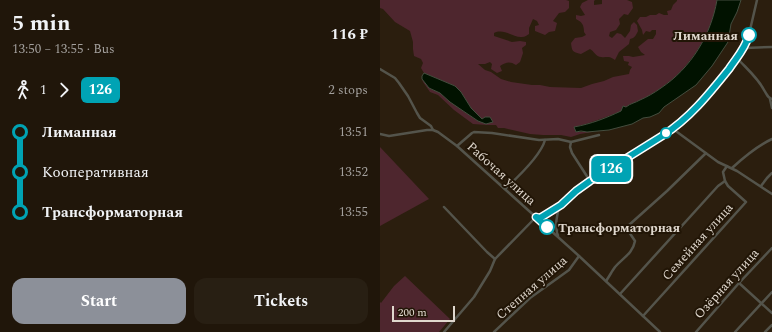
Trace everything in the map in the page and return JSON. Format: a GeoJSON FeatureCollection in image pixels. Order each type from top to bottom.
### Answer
{"type":"FeatureCollection","features":[{"type":"Feature","properties":{"kind":"street"},"geometry":{"type":"LineString","coordinates":[[444,332],[474,297],[490,271],[495,259],[536,217],[540,218],[561,205],[576,191],[590,181],[673,129],[694,110],[737,58],[747,43],[757,0]]}},
{"type":"Feature","properties":{"kind":"street"},"geometry":{"type":"LineString","coordinates":[[744,48],[772,47]]}},
{"type":"Feature","properties":{"kind":"street"},"geometry":{"type":"LineString","coordinates":[[737,58],[764,89],[768,98],[771,99],[772,108]]}},
{"type":"Feature","properties":{"kind":"street","name":"Рабочая улица"},"geometry":{"type":"LineString","coordinates":[[380,69],[395,78],[408,96],[420,118],[431,126],[433,130],[457,146],[579,256],[660,332]]}},
{"type":"Feature","properties":{"kind":"street"},"geometry":{"type":"LineString","coordinates":[[673,129],[718,162],[732,168],[772,194]]}},
{"type":"Feature","properties":{"kind":"street"},"geometry":{"type":"LineString","coordinates":[[380,134],[389,136],[433,130]]}},
{"type":"Feature","properties":{"kind":"street"},"geometry":{"type":"LineString","coordinates":[[457,146],[474,132],[492,133],[533,140],[558,139],[571,142],[599,135]]}},
{"type":"Feature","properties":{"kind":"street"},"geometry":{"type":"LineString","coordinates":[[732,168],[763,143],[772,139]]}},
{"type":"Feature","properties":{"kind":"street"},"geometry":{"type":"LineString","coordinates":[[505,189],[530,164],[544,145],[545,140]]}},
{"type":"Feature","properties":{"kind":"street"},"geometry":{"type":"LineString","coordinates":[[571,142],[570,147],[572,153],[590,181]]}},
{"type":"Feature","properties":{"kind":"street"},"geometry":{"type":"LineString","coordinates":[[606,281],[616,266],[634,246],[635,241],[627,229],[629,225],[706,153]]}},
{"type":"Feature","properties":{"kind":"street"},"geometry":{"type":"LineString","coordinates":[[620,294],[718,186],[725,181],[723,172],[727,166]]}},
{"type":"Feature","properties":{"kind":"street"},"geometry":{"type":"LineString","coordinates":[[760,186],[772,173]]}},
{"type":"Feature","properties":{"kind":"street","name":"Семейная улица"},"geometry":{"type":"LineString","coordinates":[[643,316],[746,202],[728,186],[725,181]]}},
{"type":"Feature","properties":{"kind":"street"},"geometry":{"type":"LineString","coordinates":[[558,237],[556,226],[561,205]]}},
{"type":"Feature","properties":{"kind":"street"},"geometry":{"type":"LineString","coordinates":[[444,207],[495,259]]}},
{"type":"Feature","properties":{"kind":"street","name":"Озёрная улица"},"geometry":{"type":"LineString","coordinates":[[696,332],[772,248]]}},
{"type":"Feature","properties":{"kind":"street","name":"Степная улица"},"geometry":{"type":"LineString","coordinates":[[494,332],[530,298],[569,270],[579,256]]}},
{"type":"Feature","properties":{"kind":"street"},"geometry":{"type":"LineString","coordinates":[[739,283],[772,313]]}},
{"type":"Feature","properties":{"kind":"street"},"geometry":{"type":"LineString","coordinates":[[735,332],[772,292]]}},
{"type":"Feature","properties":{"kind":"street"},"geometry":{"type":"LineString","coordinates":[[765,332],[772,325]]}},
{"type":"Feature","properties":{"kind":"shaded area"},"geometry":{"type":"Polygon","coordinates":[[[380,0],[569,1],[569,8],[565,12],[559,13],[553,21],[557,23],[555,31],[549,32],[545,35],[535,31],[535,26],[539,25],[537,21],[533,19],[529,28],[529,34],[524,37],[519,37],[505,32],[494,33],[494,36],[512,42],[526,42],[526,45],[522,48],[523,53],[520,62],[516,65],[508,62],[500,66],[502,71],[497,73],[491,69],[492,64],[490,62],[478,64],[485,70],[501,79],[511,82],[550,87],[581,88],[613,77],[629,74],[632,67],[628,65],[629,62],[624,61],[623,56],[633,57],[645,55],[638,47],[648,39],[653,39],[656,34],[656,30],[652,30],[650,32],[646,31],[643,35],[637,21],[640,17],[656,15],[659,13],[668,15],[667,11],[671,10],[677,0],[717,0],[710,26],[698,50],[681,71],[658,90],[626,107],[623,106],[621,111],[574,127],[576,132],[592,132],[571,137],[561,135],[530,134],[498,128],[496,125],[473,124],[454,110],[438,95],[430,92],[422,79],[429,88],[440,93],[450,102],[478,121],[486,124],[485,117],[482,119],[471,108],[461,92],[455,86],[424,73],[421,68],[423,63],[421,59],[414,56],[413,42],[410,31],[395,22],[383,9],[380,8],[380,0]]]}},
{"type":"Feature","properties":{"kind":"shaded area"},"geometry":{"type":"Polygon","coordinates":[[[588,0],[595,0],[594,5],[602,4],[602,0],[627,0],[632,2],[633,8],[628,15],[624,14],[619,19],[620,24],[616,30],[610,32],[609,36],[612,38],[617,33],[621,34],[625,38],[634,22],[637,25],[638,31],[634,37],[630,39],[629,44],[619,52],[615,60],[609,57],[599,57],[590,49],[581,54],[574,52],[572,49],[571,43],[575,38],[586,35],[584,32],[584,27],[580,21],[576,19],[576,15],[585,15],[580,7],[582,3],[588,0]]]}},
{"type":"Feature","properties":{"kind":"shaded area"},"geometry":{"type":"Polygon","coordinates":[[[717,0],[741,0],[731,24],[728,42],[712,66],[696,85],[664,107],[659,113],[650,117],[643,118],[632,124],[609,130],[576,132],[574,127],[621,111],[623,106],[626,107],[648,96],[672,80],[682,71],[705,38],[717,0]]]}},
{"type":"Feature","properties":{"kind":"shaded area"},"geometry":{"type":"Polygon","coordinates":[[[424,73],[455,86],[461,92],[471,108],[482,119],[485,117],[490,117],[493,122],[486,124],[478,121],[450,102],[440,93],[429,88],[422,79],[424,73]]]}},
{"type":"Feature","properties":{"kind":"shaded area"},"geometry":{"type":"Polygon","coordinates":[[[380,147],[429,199],[380,226],[380,147]]]}},
{"type":"Feature","properties":{"kind":"shaded area"},"geometry":{"type":"Polygon","coordinates":[[[405,276],[450,319],[439,332],[380,332],[380,302],[381,303],[394,286],[405,276]]]}},
{"type":"Feature","properties":{"kind":"bus line","name":"126"},"geometry":{"type":"LineString","coordinates":[[547,227],[536,217],[540,218],[561,205],[576,191],[590,181],[673,129],[694,110],[737,58],[747,43],[749,35]]}},
{"type":"Feature","properties":{"kind":"place","name":"Лиманная"},"geometry":{"type":"Point","coordinates":[749,35]}},
{"type":"Feature","properties":{"kind":"place","name":"Трансформаторная"},"geometry":{"type":"Point","coordinates":[547,227]}}]}
